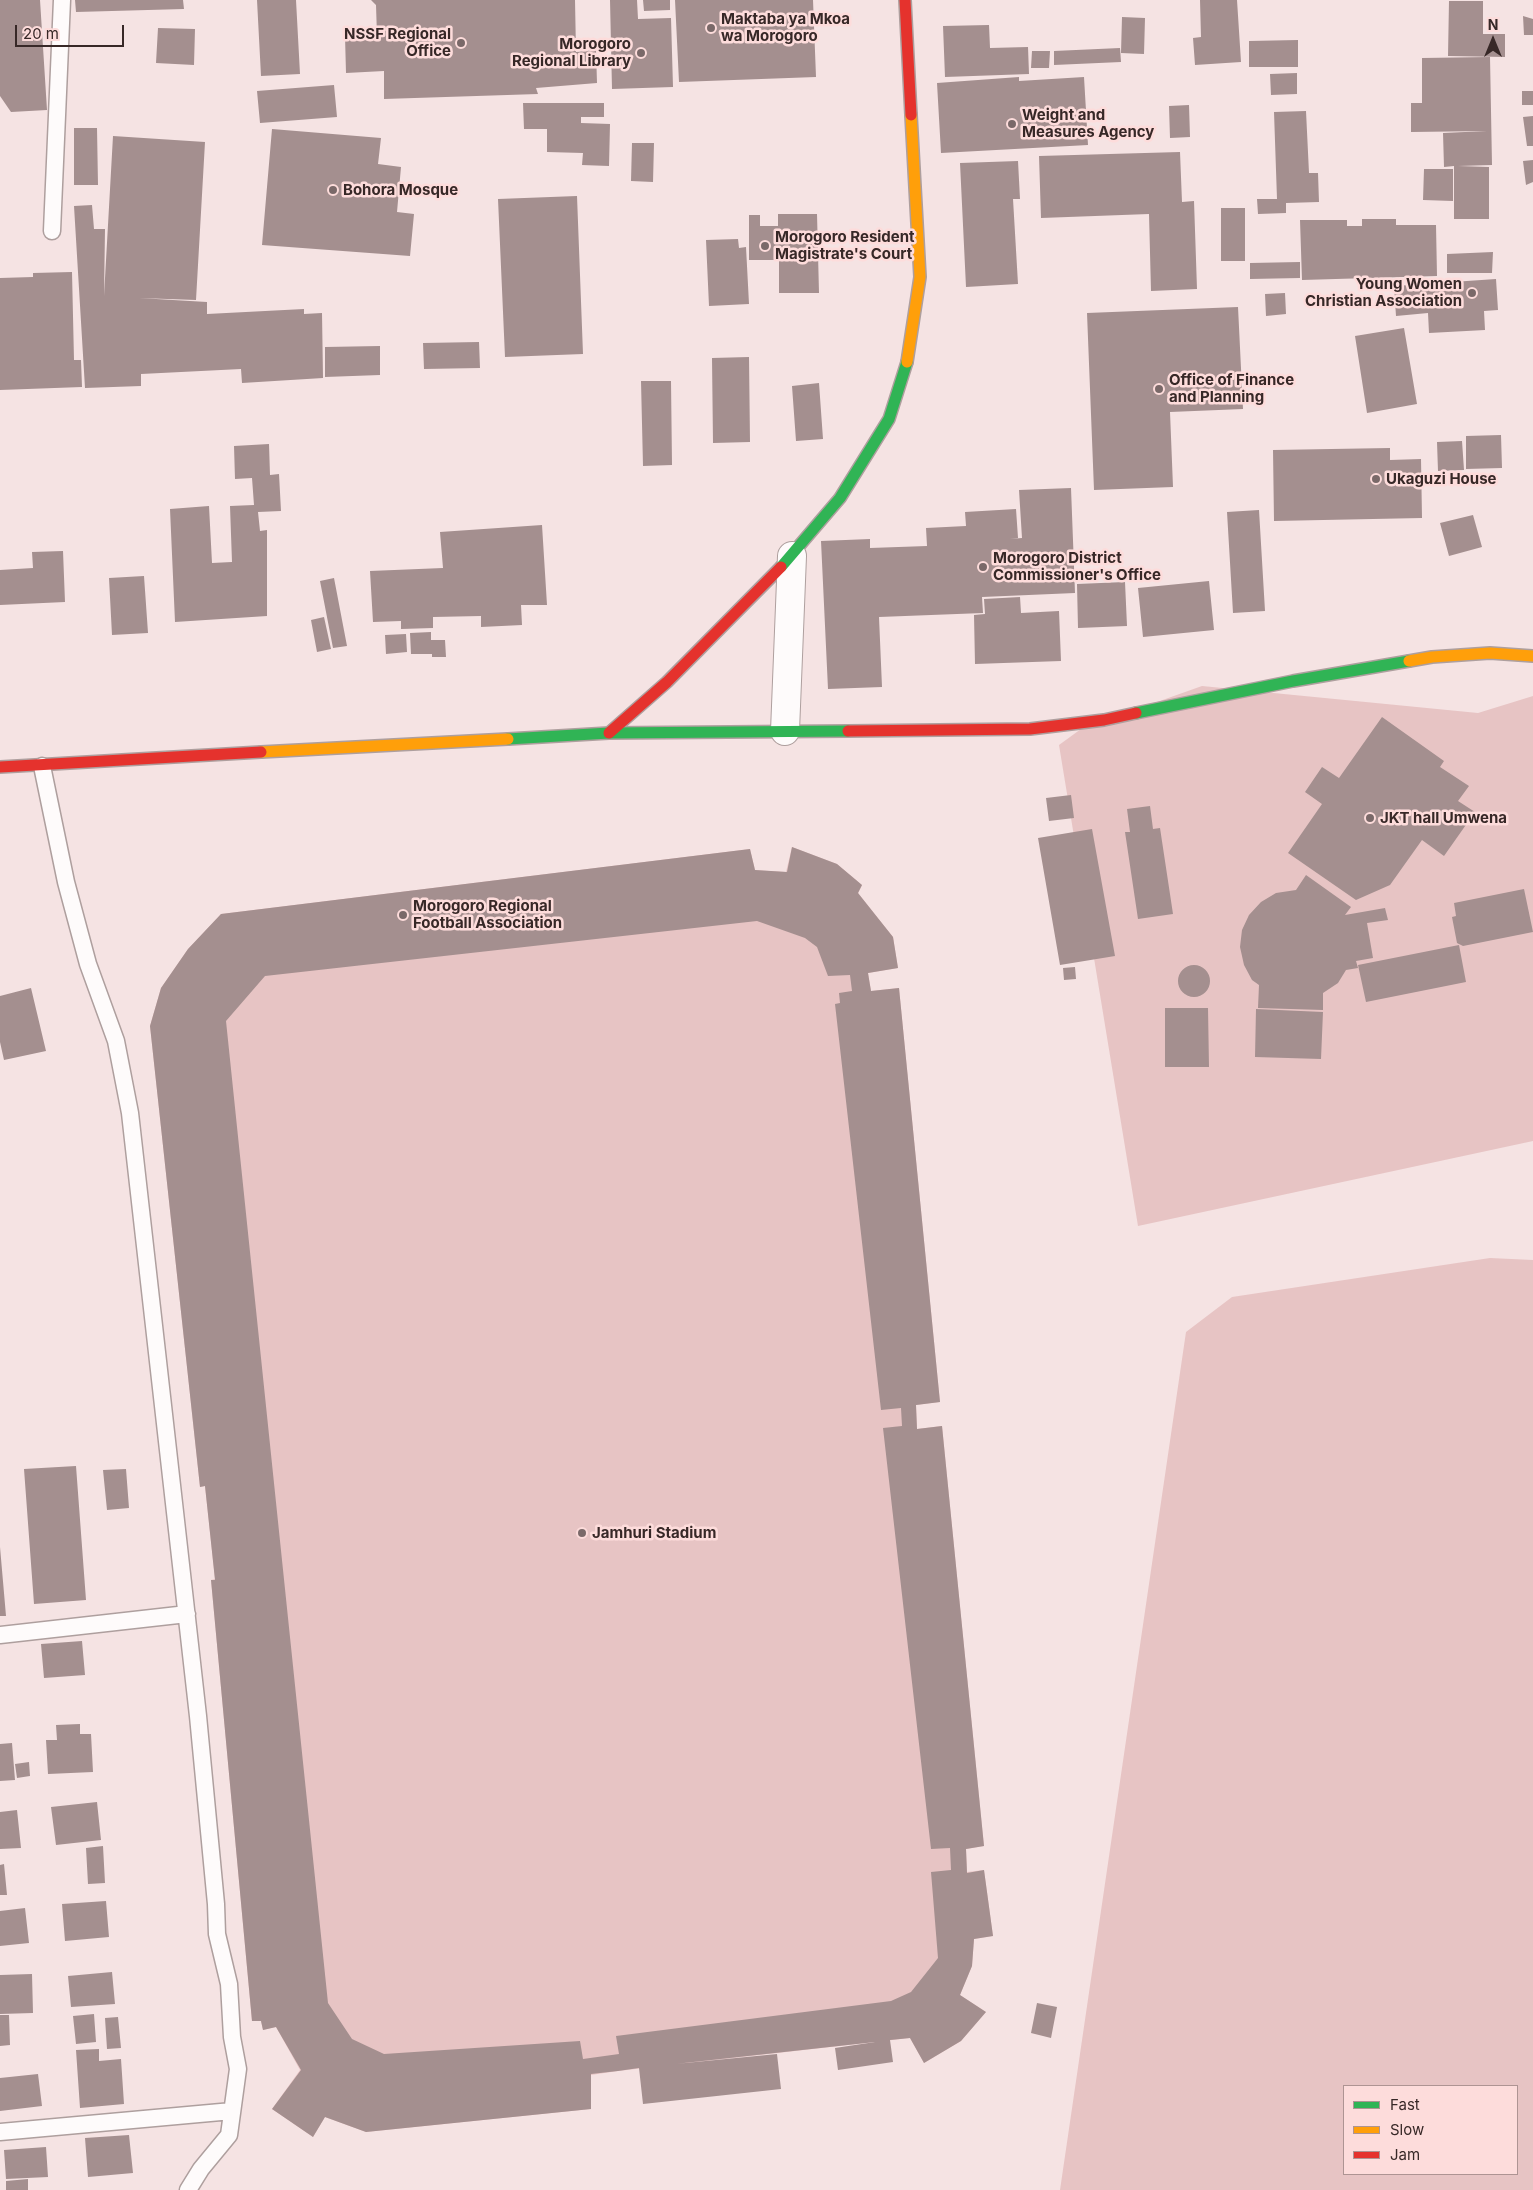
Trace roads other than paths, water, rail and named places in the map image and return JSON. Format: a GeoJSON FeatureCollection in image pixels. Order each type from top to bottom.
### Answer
{"type":"FeatureCollection","features":[{"type":"Feature","properties":{"kind":"street"},"geometry":{"type":"LineString","coordinates":[[609,733],[667,682],[792,556],[840,498],[889,420],[907,364],[920,277],[905,0]]}},
{"type":"Feature","properties":{"kind":"street"},"geometry":{"type":"LineString","coordinates":[[785,731],[792,556]]}},
{"type":"Feature","properties":{"kind":"street"},"geometry":{"type":"LineString","coordinates":[[0,767],[609,733],[1030,729],[1104,720],[1292,681],[1432,656],[1490,653],[1533,656]]}},
{"type":"Feature","properties":{"kind":"lane"},"geometry":{"type":"LineString","coordinates":[[52,231],[62,0]]}},
{"type":"Feature","properties":{"kind":"lane"},"geometry":{"type":"LineString","coordinates":[[42,766],[66,882],[88,964],[116,1042],[130,1113],[187,1614],[216,1904],[217,1934],[229,1984],[232,2037],[238,2069],[229,2135],[201,2168],[188,2190]]}},
{"type":"Feature","properties":{"kind":"lane"},"geometry":{"type":"LineString","coordinates":[[0,1635],[187,1614]]}},
{"type":"Feature","properties":{"kind":"lane"},"geometry":{"type":"LineString","coordinates":[[0,2132],[232,2111]]}},
{"type":"Feature","properties":{"kind":"place","name":"Maktaba ya Mkoa wa Morogoro"},"geometry":{"type":"Point","coordinates":[711,28]}},
{"type":"Feature","properties":{"kind":"place","name":"NSSF Regional Office"},"geometry":{"type":"Point","coordinates":[461,43]}},
{"type":"Feature","properties":{"kind":"place","name":"Morogoro Regional Library"},"geometry":{"type":"Point","coordinates":[641,53]}},
{"type":"Feature","properties":{"kind":"place","name":"Weight and Measures Agency"},"geometry":{"type":"Point","coordinates":[1012,124]}},
{"type":"Feature","properties":{"kind":"place","name":"Bohora Mosque"},"geometry":{"type":"Point","coordinates":[333,190]}},
{"type":"Feature","properties":{"kind":"place","name":"Morogoro Resident Magistrate's Court"},"geometry":{"type":"Point","coordinates":[765,246]}},
{"type":"Feature","properties":{"kind":"place","name":"Young Women Christian Association"},"geometry":{"type":"Point","coordinates":[1472,293]}},
{"type":"Feature","properties":{"kind":"place","name":"Office of Finance and Planning"},"geometry":{"type":"Point","coordinates":[1159,389]}},
{"type":"Feature","properties":{"kind":"place","name":"Ukaguzi House"},"geometry":{"type":"Point","coordinates":[1376,479]}},
{"type":"Feature","properties":{"kind":"place","name":"Morogoro District Commissioner's Office"},"geometry":{"type":"Point","coordinates":[983,567]}},
{"type":"Feature","properties":{"kind":"place","name":"JKT hall Umwena"},"geometry":{"type":"Point","coordinates":[1370,818]}},
{"type":"Feature","properties":{"kind":"place","name":"Morogoro Regional Football Association"},"geometry":{"type":"Point","coordinates":[403,915]}},
{"type":"Feature","properties":{"kind":"place","name":"Jamhuri Stadium"},"geometry":{"type":"Point","coordinates":[582,1533]}}]}
